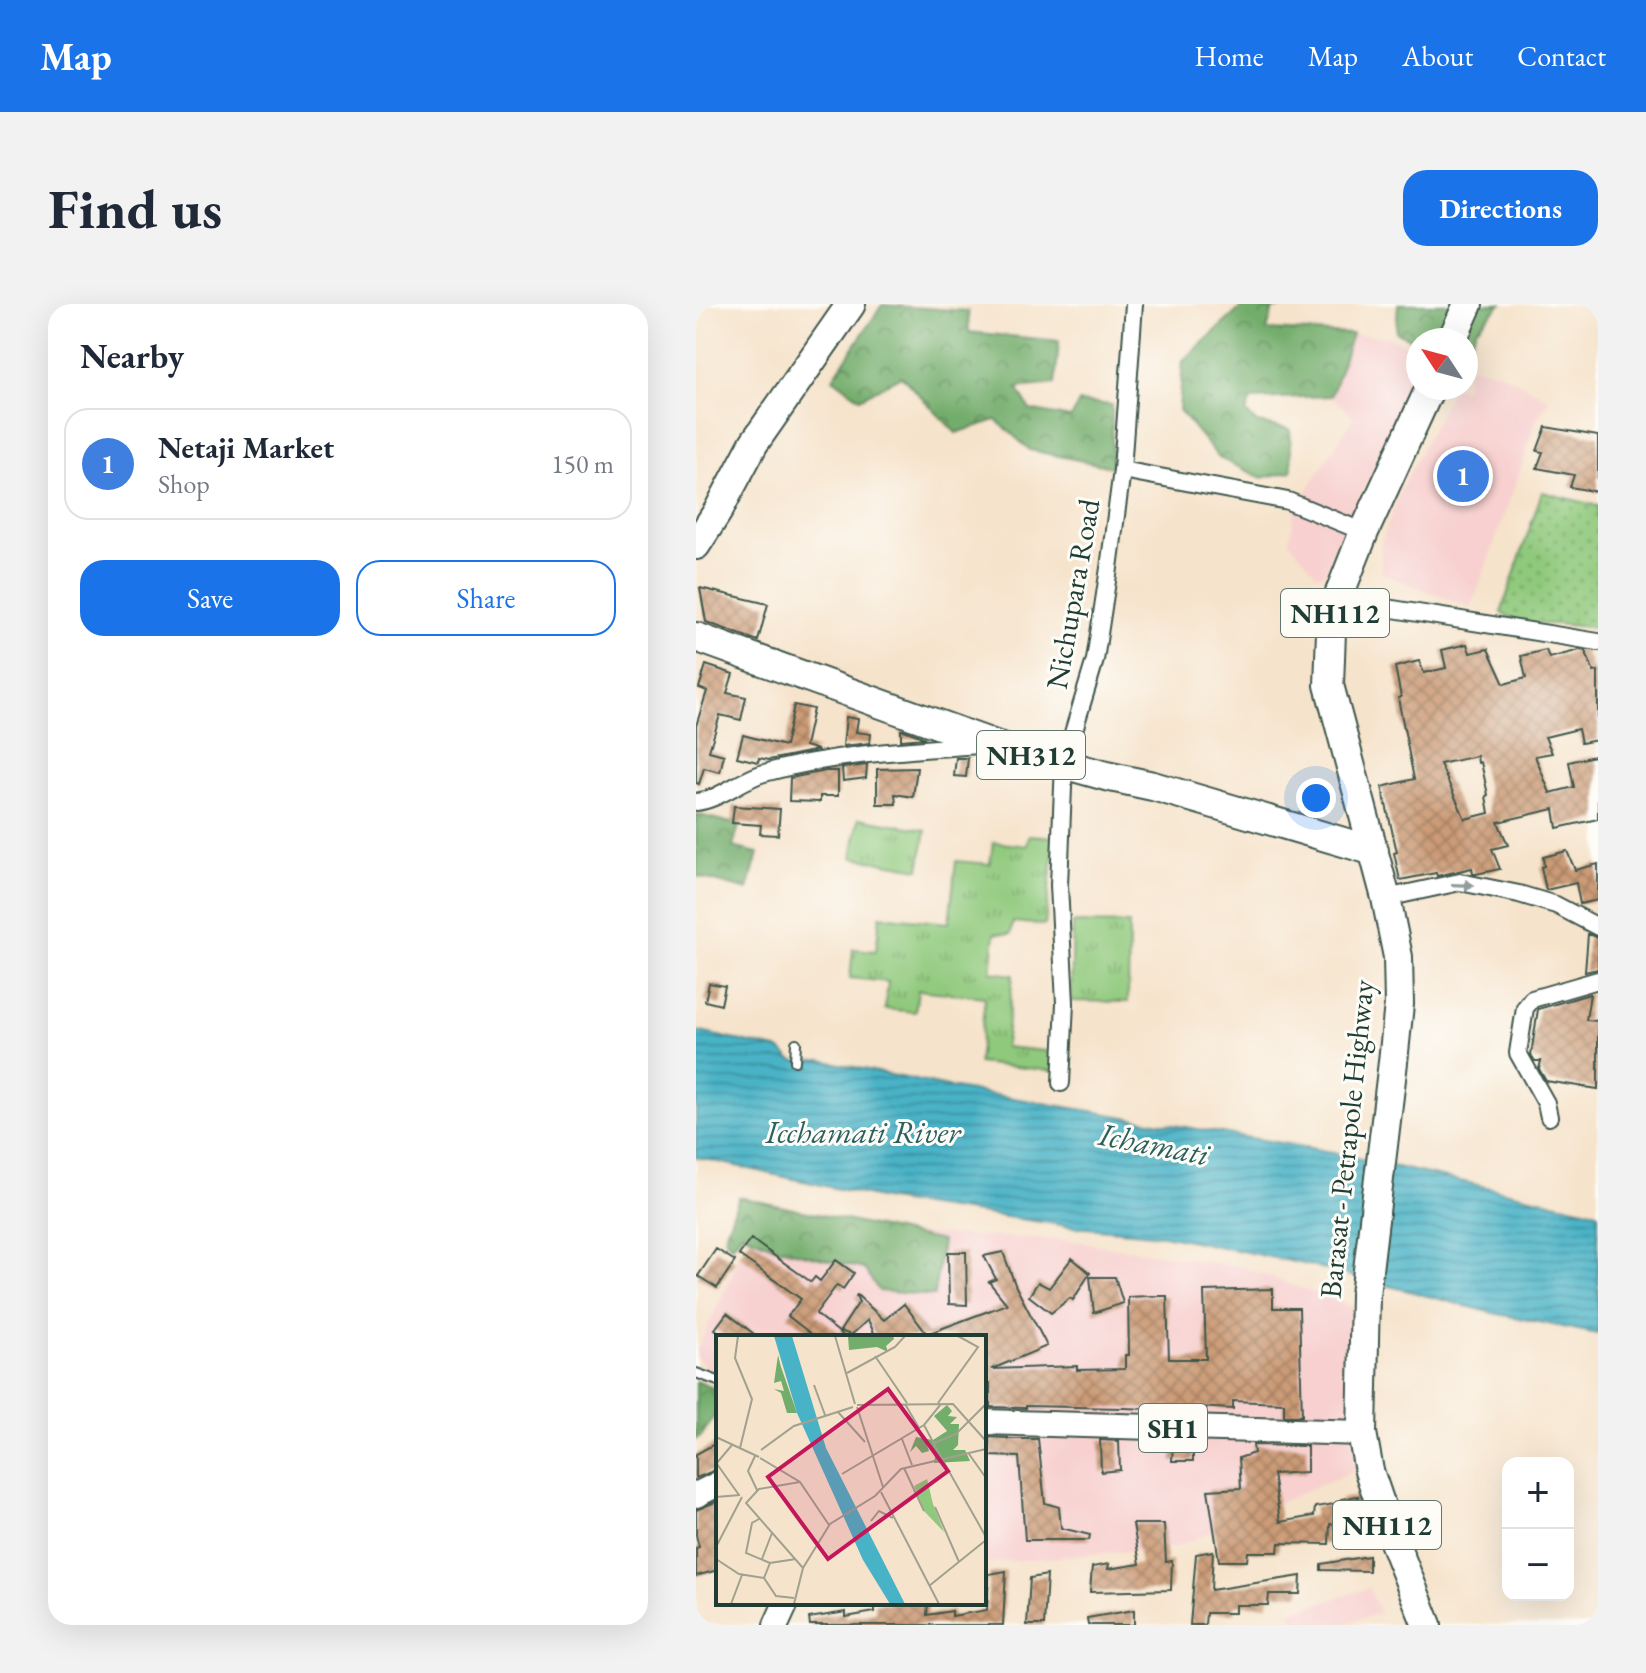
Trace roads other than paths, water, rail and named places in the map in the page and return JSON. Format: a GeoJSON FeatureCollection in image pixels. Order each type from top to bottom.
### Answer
{"type":"FeatureCollection","features":[{"type":"Feature","properties":{"kind":"highway"},"geometry":{"type":"LineString","coordinates":[[696,545],[754,443],[851,304]]}},
{"type":"Feature","properties":{"kind":"highway"},"geometry":{"type":"LineString","coordinates":[[1457,328],[1468,304]]}},
{"type":"Feature","properties":{"kind":"highway","name":"Barasat - Petrapole Highway"},"geometry":{"type":"LineString","coordinates":[[1424,400],[1364,532],[1337,600],[1331,632],[1329,685],[1386,898],[1398,957],[1399,1004],[1395,1048],[1365,1295],[1362,1433],[1369,1471],[1427,1625]]}},
{"type":"Feature","properties":{"kind":"highway","name":"NH312"},"geometry":{"type":"LineString","coordinates":[[696,637],[998,746],[1153,786],[1374,851]]}},
{"type":"Feature","properties":{"kind":"main road","name":"SH1"},"geometry":{"type":"LineString","coordinates":[[986,1422],[1362,1433]]}},
{"type":"Feature","properties":{"kind":"main road"},"geometry":{"type":"LineString","coordinates":[[696,1495],[716,1485]]}},
{"type":"Feature","properties":{"kind":"main road"},"geometry":{"type":"LineString","coordinates":[[776,1625],[785,1605]]}},
{"type":"Feature","properties":{"kind":"street","name":"Nichupara Road"},"geometry":{"type":"LineString","coordinates":[[1061,1083],[1065,1003],[1059,885],[1064,763],[1095,660],[1122,470],[1134,304]]}},
{"type":"Feature","properties":{"kind":"street"},"geometry":{"type":"LineString","coordinates":[[1122,470],[1288,501],[1364,532]]}},
{"type":"Feature","properties":{"kind":"street"},"geometry":{"type":"LineString","coordinates":[[1337,600],[1598,642]]}},
{"type":"Feature","properties":{"kind":"street"},"geometry":{"type":"LineString","coordinates":[[696,802],[707,800],[760,774],[831,758],[978,745],[998,746]]}},
{"type":"Feature","properties":{"kind":"street"},"geometry":{"type":"LineString","coordinates":[[1386,898],[1460,882],[1556,905],[1598,927]]}},
{"type":"Feature","properties":{"kind":"street"},"geometry":{"type":"LineString","coordinates":[[1549,1117],[1546,1103],[1518,1053],[1525,1008],[1532,999],[1598,980]]}},
{"type":"Feature","properties":{"kind":"lane"},"geometry":{"type":"LineString","coordinates":[[795,1061],[796,1043]]}},
{"type":"Feature","properties":{"kind":"lane"},"geometry":{"type":"LineString","coordinates":[[696,1373],[716,1380]]}},
{"type":"Feature","properties":{"kind":"water","name":"Icchamati River"},"geometry":{"type":"Polygon","coordinates":[[[696,1031],[781,1050],[795,1061],[821,1060],[948,1087],[1316,1149],[1598,1212],[1598,1334],[1493,1313],[1313,1266],[1164,1235],[1076,1227],[888,1200],[696,1157],[696,1031]]]}},
{"type":"Feature","properties":{"kind":"place","name":"Netaji Market"},"geometry":{"type":"Point","coordinates":[1463,476]}},
{"type":"Feature","properties":{"kind":"water label","name":"Ichamati"},"geometry":{"type":"Point","coordinates":[1154,1144]}}]}
